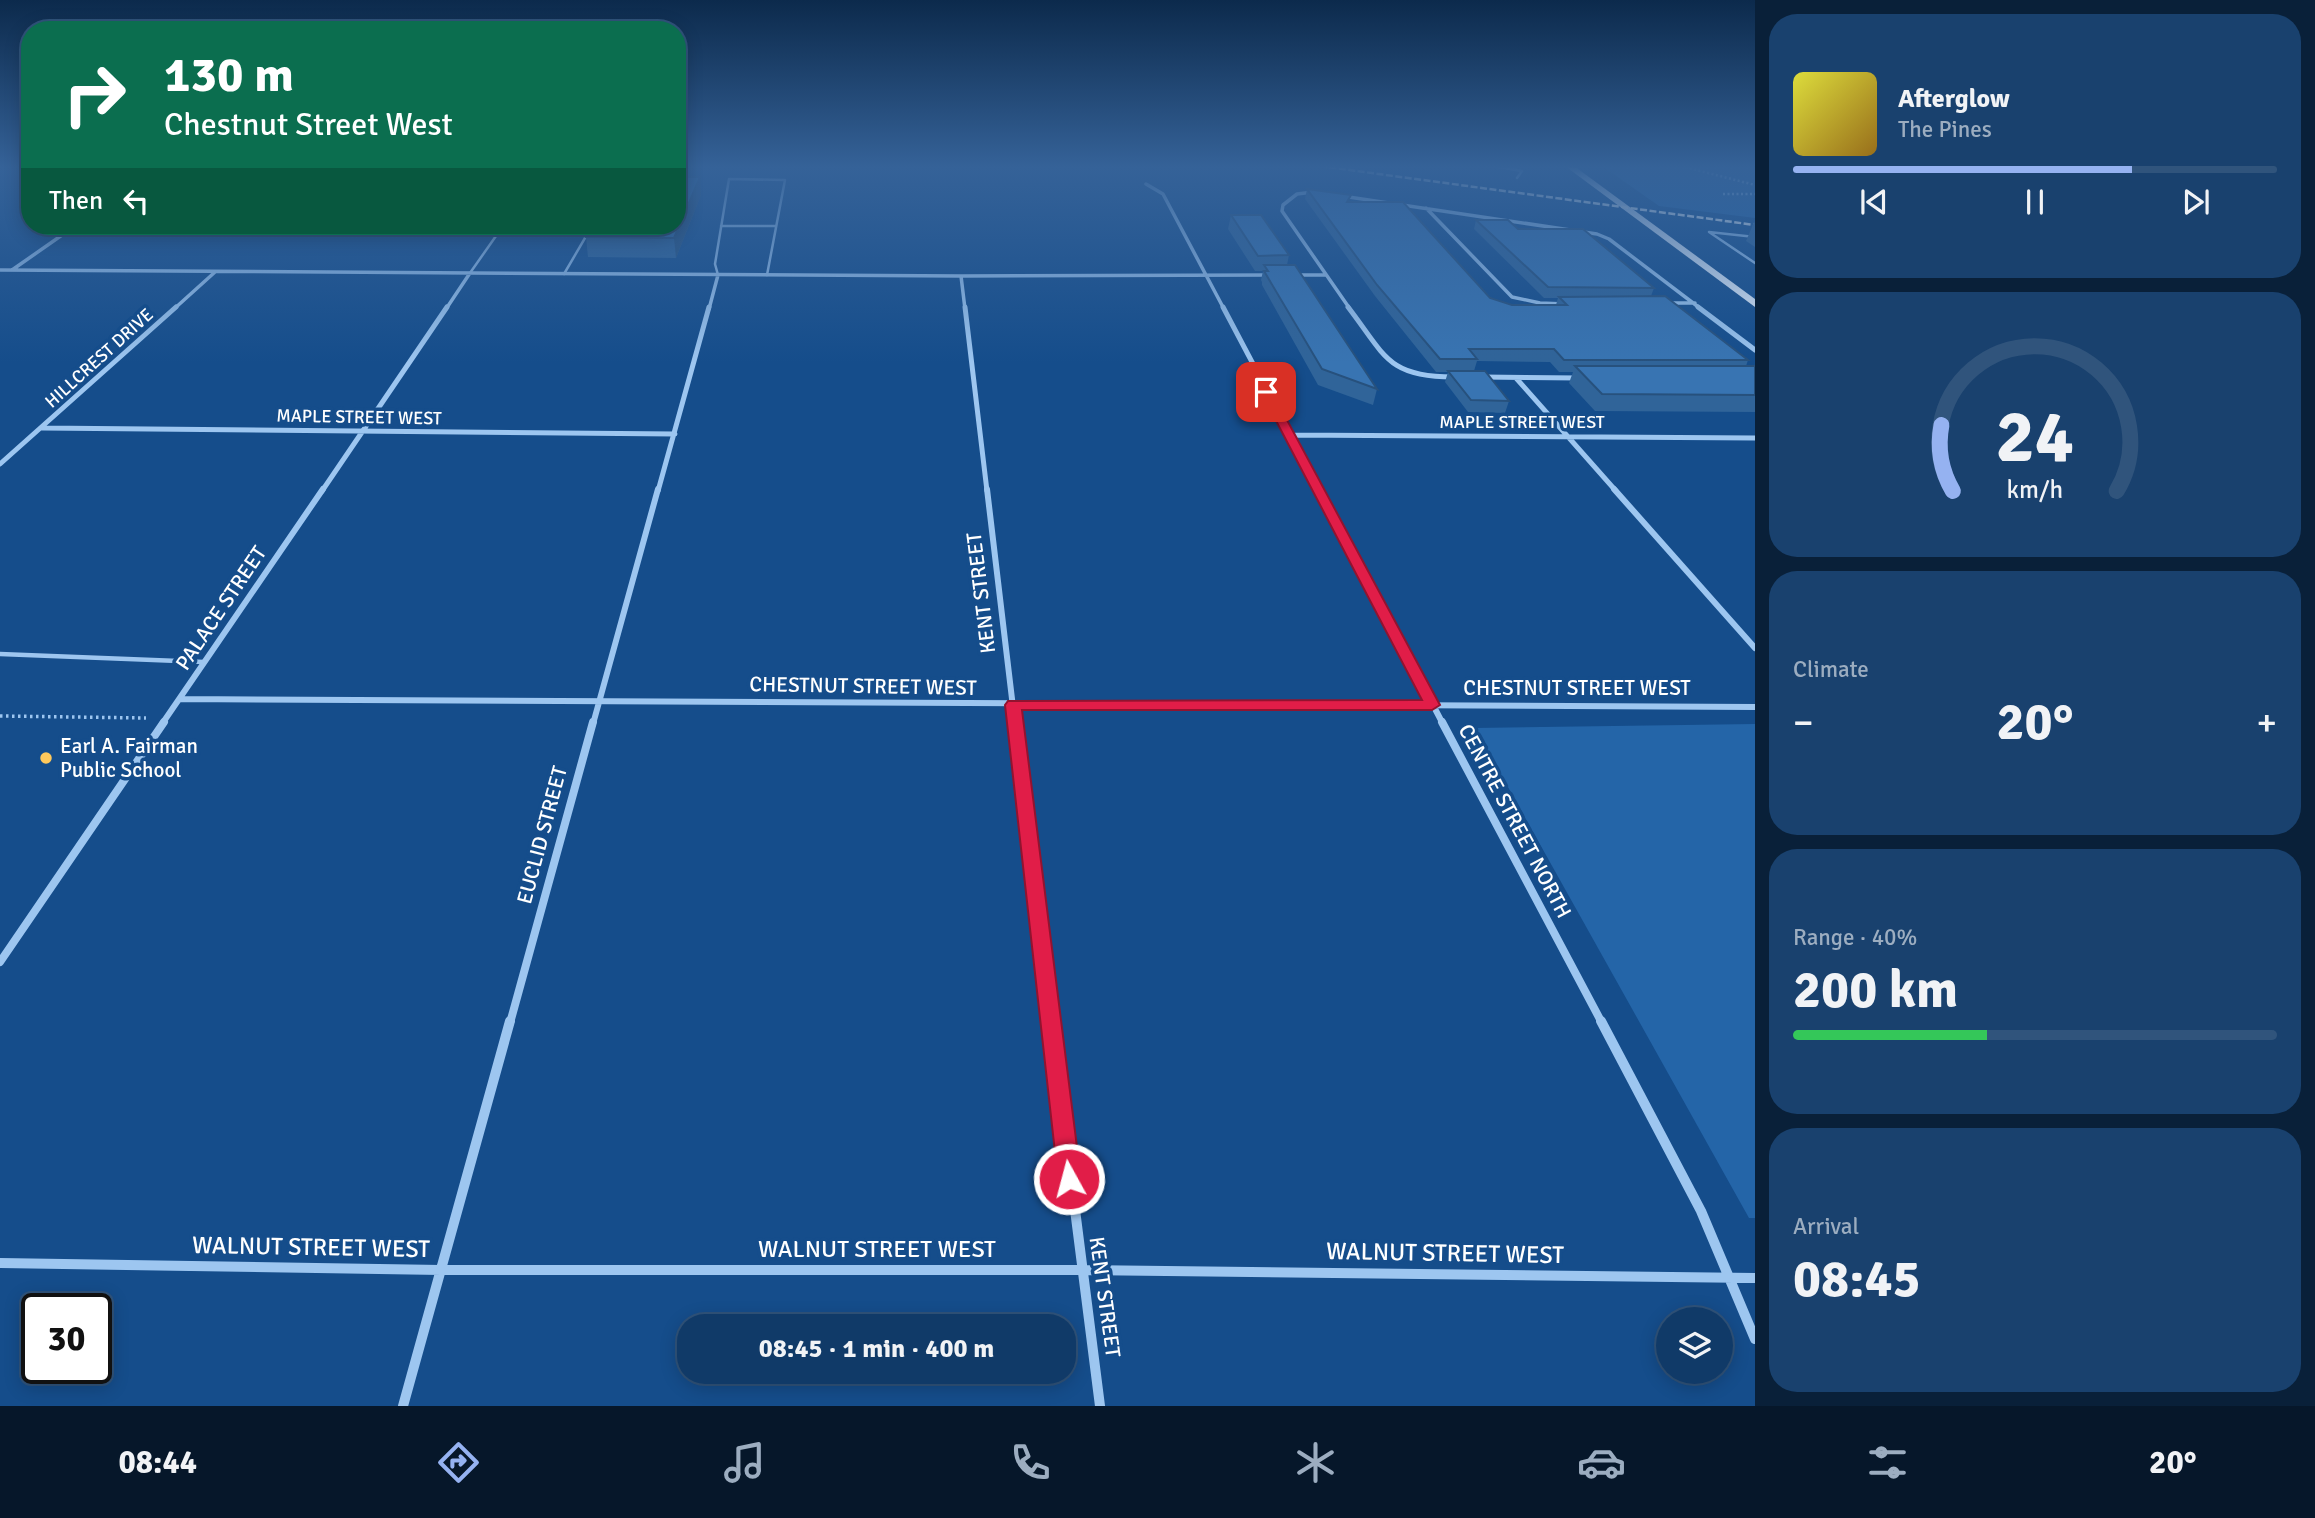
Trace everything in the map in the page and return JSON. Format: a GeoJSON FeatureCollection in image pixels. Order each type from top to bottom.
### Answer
{"type":"FeatureCollection","features":[{"type":"Feature","properties":{"kind":"main road"},"geometry":{"type":"LineString","coordinates":[[1657,232],[1755,304]]}},
{"type":"Feature","properties":{"kind":"street","name":"CENTRE STREET NORTH"},"geometry":{"type":"LineString","coordinates":[[1183,232],[1694,1199],[1731,1278],[1755,1339]]}},
{"type":"Feature","properties":{"kind":"street"},"geometry":{"type":"LineString","coordinates":[[1296,232],[1325,275],[1397,369],[1413,374],[1456,377]]}},
{"type":"Feature","properties":{"kind":"street"},"geometry":{"type":"LineString","coordinates":[[1448,232],[1512,297],[1540,303],[1566,304]]}},
{"type":"Feature","properties":{"kind":"street"},"geometry":{"type":"LineString","coordinates":[[1581,232],[1609,239],[1755,350]]}},
{"type":"Feature","properties":{"kind":"street"},"geometry":{"type":"LineString","coordinates":[[11,270],[62,235]]}},
{"type":"Feature","properties":{"kind":"street"},"geometry":{"type":"LineString","coordinates":[[0,270],[961,276],[1272,275]]}},
{"type":"Feature","properties":{"kind":"street","name":"HILLCREST DRIVE"},"geometry":{"type":"LineString","coordinates":[[0,464],[216,271]]}},
{"type":"Feature","properties":{"kind":"street","name":"PALACE STREET"},"geometry":{"type":"LineString","coordinates":[[0,962],[470,273]]}},
{"type":"Feature","properties":{"kind":"street","name":"EUCLID STREET"},"geometry":{"type":"LineString","coordinates":[[403,1406],[718,275]]}},
{"type":"Feature","properties":{"kind":"street"},"geometry":{"type":"LineString","coordinates":[[1285,275],[1325,275]]}},
{"type":"Feature","properties":{"kind":"street","name":"KENT STREET"},"geometry":{"type":"LineString","coordinates":[[961,276],[1081,1270],[1100,1406]]}},
{"type":"Feature","properties":{"kind":"street"},"geometry":{"type":"LineString","coordinates":[[1656,303],[1695,303]]}},
{"type":"Feature","properties":{"kind":"street"},"geometry":{"type":"LineString","coordinates":[[1480,377],[1582,378]]}},
{"type":"Feature","properties":{"kind":"street"},"geometry":{"type":"LineString","coordinates":[[1516,378],[1755,648]]}},
{"type":"Feature","properties":{"kind":"street","name":"MAPLE STREET WEST"},"geometry":{"type":"LineString","coordinates":[[42,428],[675,434]]}},
{"type":"Feature","properties":{"kind":"street","name":"MAPLE STREET WEST"},"geometry":{"type":"LineString","coordinates":[[1289,435],[1755,438]]}},
{"type":"Feature","properties":{"kind":"street","name":"CHESTNUT STREET WEST"},"geometry":{"type":"LineString","coordinates":[[180,699],[1755,707]]}},
{"type":"Feature","properties":{"kind":"street","name":"WALNUT STREET WEST"},"geometry":{"type":"LineString","coordinates":[[0,1263],[441,1270],[1081,1270],[1755,1278]]}},
{"type":"Feature","properties":{"kind":"lane"},"geometry":{"type":"LineString","coordinates":[[718,275],[715,264],[720,232]]}},
{"type":"Feature","properties":{"kind":"lane"},"geometry":{"type":"LineString","coordinates":[[767,275],[775,232]]}},
{"type":"Feature","properties":{"kind":"lane"},"geometry":{"type":"LineString","coordinates":[[1755,237],[1709,232],[1755,263]]}},
{"type":"Feature","properties":{"kind":"lane"},"geometry":{"type":"LineString","coordinates":[[470,273],[497,235]]}},
{"type":"Feature","properties":{"kind":"lane"},"geometry":{"type":"LineString","coordinates":[[564,274],[587,235]]}},
{"type":"Feature","properties":{"kind":"lane"},"geometry":{"type":"LineString","coordinates":[[0,654],[204,662]]}},
{"type":"Feature","properties":{"kind":"path"},"geometry":{"type":"LineString","coordinates":[[0,716],[167,718]]}},
{"type":"Feature","properties":{"kind":"shaded area"},"geometry":{"type":"Polygon","coordinates":[[[1755,724],[1755,1218],[1749,1218],[1475,728],[1755,724]]]}},
{"type":"Feature","properties":{"kind":"building"},"geometry":{"type":"Polygon","coordinates":[[[1242,232],[1273,232],[1289,255],[1258,256],[1242,232]]]}},
{"type":"Feature","properties":{"kind":"building"},"geometry":{"type":"Polygon","coordinates":[[[1338,232],[1430,232],[1490,298],[1512,305],[1567,305],[1559,297],[1665,296],[1748,360],[1564,360],[1554,349],[1469,349],[1477,359],[1440,359],[1377,285],[1338,232]]]}},
{"type":"Feature","properties":{"kind":"building"},"geometry":{"type":"Polygon","coordinates":[[[1488,232],[1586,232],[1654,288],[1548,287],[1488,232]]]}},
{"type":"Feature","properties":{"kind":"building"},"geometry":{"type":"Polygon","coordinates":[[[587,235],[675,235],[674,238],[586,237],[587,235]]]}},
{"type":"Feature","properties":{"kind":"building"},"geometry":{"type":"Polygon","coordinates":[[[1264,265],[1295,265],[1377,389],[1322,369],[1264,271],[1268,271],[1264,265]]]}},
{"type":"Feature","properties":{"kind":"building"},"geometry":{"type":"Polygon","coordinates":[[[1575,366],[1755,366],[1755,395],[1602,394],[1575,366]]]}},
{"type":"Feature","properties":{"kind":"building"},"geometry":{"type":"Polygon","coordinates":[[[1448,371],[1485,371],[1509,401],[1471,400],[1448,371]]]}},
{"type":"Feature","properties":{"kind":"place","name":"Earl A. Fairman Public School"},"geometry":{"type":"Point","coordinates":[46,758]}},
{"type":"Feature","properties":{"kind":"route"},"geometry":{"type":"LineString","coordinates":[[1069,1179],[1013,705],[1432,705],[1266,392]]}}]}
